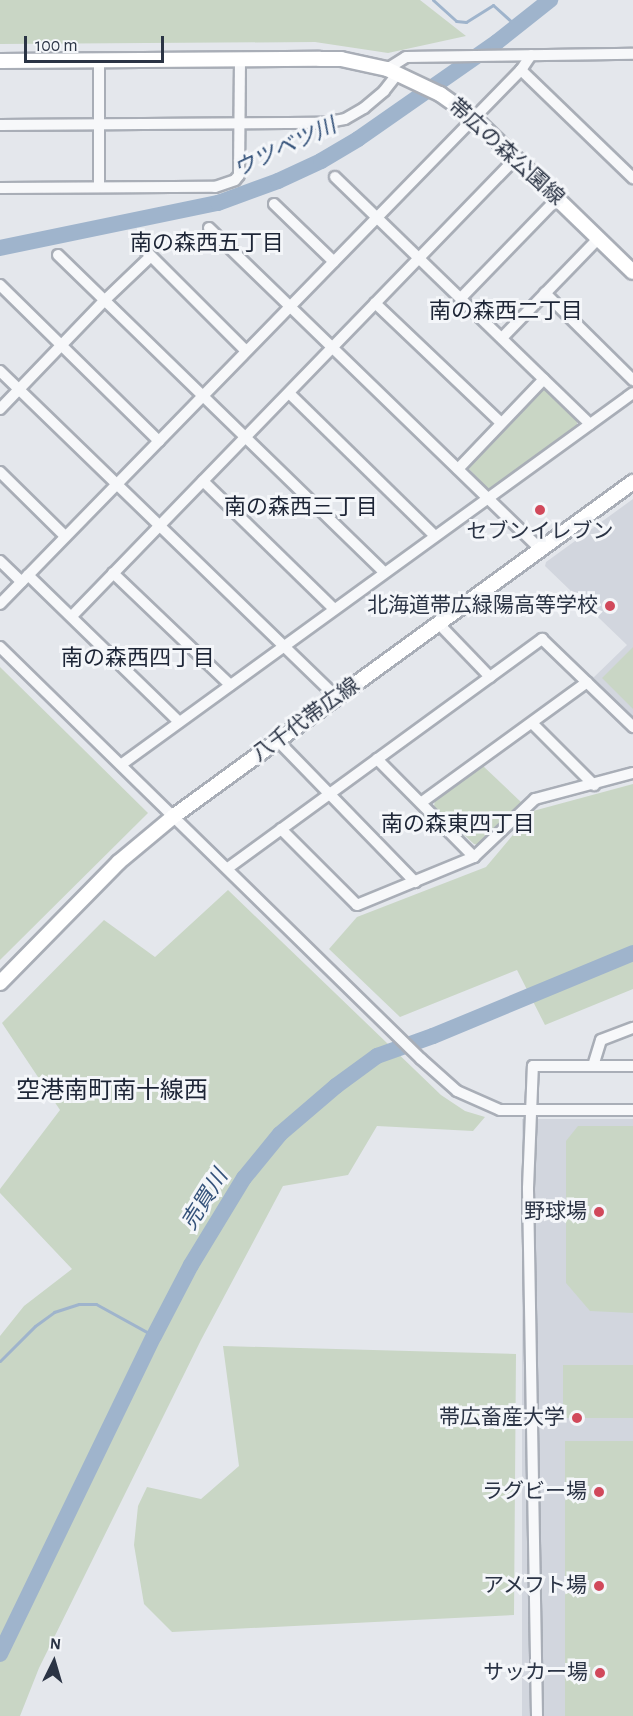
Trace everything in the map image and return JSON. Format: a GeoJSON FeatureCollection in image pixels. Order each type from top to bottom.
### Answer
{"type":"FeatureCollection","features":[{"type":"Feature","properties":{"kind":"main road","name":"帯広の森公園線"},"geometry":{"type":"LineString","coordinates":[[0,61],[340,59],[393,71],[440,94],[474,118],[633,272]]}},
{"type":"Feature","properties":{"kind":"main road","name":"八千代帯広線"},"geometry":{"type":"LineString","coordinates":[[0,983],[119,862],[174,816],[633,482]]}},
{"type":"Feature","properties":{"kind":"street"},"geometry":{"type":"LineString","coordinates":[[0,125],[323,123],[345,119],[384,91],[393,71],[406,57],[633,54]]}},
{"type":"Feature","properties":{"kind":"street"},"geometry":{"type":"LineString","coordinates":[[0,604],[521,70],[531,55]]}},
{"type":"Feature","properties":{"kind":"street"},"geometry":{"type":"LineString","coordinates":[[0,188],[215,186],[235,180],[239,175],[240,59]]}},
{"type":"Feature","properties":{"kind":"street"},"geometry":{"type":"LineString","coordinates":[[99,60],[99,186]]}},
{"type":"Feature","properties":{"kind":"street"},"geometry":{"type":"LineString","coordinates":[[521,70],[633,178]]}},
{"type":"Feature","properties":{"kind":"street"},"geometry":{"type":"LineString","coordinates":[[72,616],[516,158]]}},
{"type":"Feature","properties":{"kind":"street"},"geometry":{"type":"LineString","coordinates":[[335,177],[378,216],[590,424]]}},
{"type":"Feature","properties":{"kind":"street"},"geometry":{"type":"LineString","coordinates":[[461,298],[558,198]]}},
{"type":"Feature","properties":{"kind":"street"},"geometry":{"type":"LineString","coordinates":[[274,204],[334,262]]}},
{"type":"Feature","properties":{"kind":"street"},"geometry":{"type":"LineString","coordinates":[[209,228],[540,549]]}},
{"type":"Feature","properties":{"kind":"street"},"geometry":{"type":"LineString","coordinates":[[502,338],[599,238]]}},
{"type":"Feature","properties":{"kind":"street"},"geometry":{"type":"LineString","coordinates":[[137,242],[246,351]]}},
{"type":"Feature","properties":{"kind":"street"},"geometry":{"type":"LineString","coordinates":[[58,255],[106,299],[384,572]]}},
{"type":"Feature","properties":{"kind":"street"},"geometry":{"type":"LineString","coordinates":[[0,409],[106,299],[150,257]]}},
{"type":"Feature","properties":{"kind":"street"},"geometry":{"type":"LineString","coordinates":[[0,285],[159,441]]}},
{"type":"Feature","properties":{"kind":"street"},"geometry":{"type":"LineString","coordinates":[[545,293],[633,380]]}},
{"type":"Feature","properties":{"kind":"street"},"geometry":{"type":"LineString","coordinates":[[375,303],[501,423]]}},
{"type":"Feature","properties":{"kind":"street"},"geometry":{"type":"LineString","coordinates":[[0,371],[337,698]]}},
{"type":"Feature","properties":{"kind":"street"},"geometry":{"type":"LineString","coordinates":[[458,469],[544,379]]}},
{"type":"Feature","properties":{"kind":"street"},"geometry":{"type":"LineString","coordinates":[[289,393],[435,537]]}},
{"type":"Feature","properties":{"kind":"street"},"geometry":{"type":"LineString","coordinates":[[122,764],[633,393]]}},
{"type":"Feature","properties":{"kind":"street"},"geometry":{"type":"LineString","coordinates":[[0,472],[65,536]]}},
{"type":"Feature","properties":{"kind":"street"},"geometry":{"type":"LineString","coordinates":[[203,480],[334,609]]}},
{"type":"Feature","properties":{"kind":"street"},"geometry":{"type":"LineString","coordinates":[[0,561],[72,616],[179,722]]}},
{"type":"Feature","properties":{"kind":"street"},"geometry":{"type":"LineString","coordinates":[[113,573],[230,685]]}},
{"type":"Feature","properties":{"kind":"street"},"geometry":{"type":"LineString","coordinates":[[438,623],[490,677]]}},
{"type":"Feature","properties":{"kind":"street"},"geometry":{"type":"LineString","coordinates":[[228,868],[542,639],[633,728]]}},
{"type":"Feature","properties":{"kind":"street"},"geometry":{"type":"LineString","coordinates":[[0,647],[421,1059],[457,1091],[500,1110],[633,1110]]}},
{"type":"Feature","properties":{"kind":"street"},"geometry":{"type":"LineString","coordinates":[[422,802],[587,682]]}},
{"type":"Feature","properties":{"kind":"street"},"geometry":{"type":"LineString","coordinates":[[532,723],[594,785]]}},
{"type":"Feature","properties":{"kind":"street"},"geometry":{"type":"LineString","coordinates":[[278,741],[415,882]]}},
{"type":"Feature","properties":{"kind":"street"},"geometry":{"type":"LineString","coordinates":[[377,759],[474,857]]}},
{"type":"Feature","properties":{"kind":"street"},"geometry":{"type":"LineString","coordinates":[[281,829],[357,905],[474,857],[535,799],[633,773]]}},
{"type":"Feature","properties":{"kind":"street"},"geometry":{"type":"LineString","coordinates":[[593,1066],[601,1040],[633,1028]]}},
{"type":"Feature","properties":{"kind":"street"},"geometry":{"type":"LineString","coordinates":[[537,1716],[528,1188],[533,1066],[633,1066]]}},
{"type":"Feature","properties":{"kind":"shaded area","name":"北海道帯広緑陽高等学校"},"geometry":{"type":"Polygon","coordinates":[[[633,499],[633,717],[592,679],[627,645],[545,566],[546,562],[633,499]]]}},
{"type":"Feature","properties":{"kind":"shaded area","name":"帯広畜産大学"},"geometry":{"type":"Polygon","coordinates":[[[522,1119],[633,1119],[633,1716],[522,1716],[522,1119]]]}},
{"type":"Feature","properties":{"kind":"green space"},"geometry":{"type":"Polygon","coordinates":[[[0,0],[420,0],[466,36],[388,53],[315,42],[0,44],[0,0]]]}},
{"type":"Feature","properties":{"kind":"green space"},"geometry":{"type":"Polygon","coordinates":[[[541,390],[548,390],[577,418],[577,427],[493,489],[487,488],[467,467],[541,390]]]}},
{"type":"Feature","properties":{"kind":"green space"},"geometry":{"type":"Polygon","coordinates":[[[633,647],[633,709],[602,678],[633,647]]]}},
{"type":"Feature","properties":{"kind":"green space"},"geometry":{"type":"Polygon","coordinates":[[[0,667],[148,813],[0,960],[0,667]]]}},
{"type":"Feature","properties":{"kind":"green space"},"geometry":{"type":"Polygon","coordinates":[[[482,765],[522,803],[481,845],[474,844],[434,807],[435,799],[482,765]]]}},
{"type":"Feature","properties":{"kind":"green space"},"geometry":{"type":"Polygon","coordinates":[[[633,784],[633,989],[545,1025],[517,970],[400,1017],[329,949],[357,917],[486,867],[533,811],[633,784]]]}},
{"type":"Feature","properties":{"kind":"green space"},"geometry":{"type":"Polygon","coordinates":[[[228,890],[441,1095],[465,1111],[485,1117],[473,1131],[377,1126],[348,1175],[283,1186],[201,1340],[39,1668],[20,1716],[0,1716],[0,1336],[24,1306],[72,1269],[0,1193],[0,1189],[60,1110],[2,1023],[104,920],[155,957],[228,890]]]}},
{"type":"Feature","properties":{"kind":"green space","name":"野球場"},"geometry":{"type":"Polygon","coordinates":[[[578,1126],[633,1126],[633,1313],[590,1311],[566,1283],[566,1141],[578,1126]]]}},
{"type":"Feature","properties":{"kind":"green space"},"geometry":{"type":"Polygon","coordinates":[[[223,1346],[516,1354],[514,1615],[172,1632],[144,1604],[134,1545],[138,1506],[147,1487],[201,1499],[239,1466],[223,1346]]]}},
{"type":"Feature","properties":{"kind":"green space"},"geometry":{"type":"Polygon","coordinates":[[[563,1365],[633,1365],[633,1418],[563,1418],[563,1365]]]}},
{"type":"Feature","properties":{"kind":"green space"},"geometry":{"type":"Polygon","coordinates":[[[565,1441],[633,1441],[633,1716],[565,1716],[565,1441]]]}},
{"type":"Feature","properties":{"kind":"waterway"},"geometry":{"type":"LineString","coordinates":[[433,0],[456,21],[466,22],[493,5],[516,26]]}},
{"type":"Feature","properties":{"kind":"waterway","name":"ウツベツ川"},"geometry":{"type":"LineString","coordinates":[[0,248],[218,203],[278,181],[321,161],[358,139],[497,42],[550,0]]}},
{"type":"Feature","properties":{"kind":"waterway","name":"売買川"},"geometry":{"type":"LineString","coordinates":[[0,1654],[154,1336],[191,1265],[244,1178],[280,1134],[336,1086],[377,1056],[433,1036],[633,953]]}},
{"type":"Feature","properties":{"kind":"waterway"},"geometry":{"type":"LineString","coordinates":[[0,1361],[35,1326],[54,1312],[79,1304],[96,1304],[154,1336]]}},
{"type":"Feature","properties":{"kind":"place","name":"セブンイレブン"},"geometry":{"type":"Point","coordinates":[540,510]}},
{"type":"Feature","properties":{"kind":"place","name":"北海道帯広緑陽高等学校"},"geometry":{"type":"Point","coordinates":[610,606]}},
{"type":"Feature","properties":{"kind":"place","name":"野球場"},"geometry":{"type":"Point","coordinates":[599,1212]}},
{"type":"Feature","properties":{"kind":"place","name":"帯広畜産大学"},"geometry":{"type":"Point","coordinates":[577,1418]}},
{"type":"Feature","properties":{"kind":"place","name":"ラグビー場"},"geometry":{"type":"Point","coordinates":[599,1492]}},
{"type":"Feature","properties":{"kind":"place","name":"アメフト場"},"geometry":{"type":"Point","coordinates":[599,1586]}},
{"type":"Feature","properties":{"kind":"place","name":"サッカー場"},"geometry":{"type":"Point","coordinates":[600,1673]}},
{"type":"Feature","properties":{"kind":"district","name":"南の森西五丁目"},"geometry":{"type":"Point","coordinates":[207,244]}},
{"type":"Feature","properties":{"kind":"district","name":"南の森西二丁目"},"geometry":{"type":"Point","coordinates":[506,312]}},
{"type":"Feature","properties":{"kind":"district","name":"南の森西三丁目"},"geometry":{"type":"Point","coordinates":[301,508]}},
{"type":"Feature","properties":{"kind":"district","name":"南の森西四丁目"},"geometry":{"type":"Point","coordinates":[138,659]}},
{"type":"Feature","properties":{"kind":"district","name":"南の森東四丁目"},"geometry":{"type":"Point","coordinates":[458,825]}},
{"type":"Feature","properties":{"kind":"district","name":"空港南町南十線西"},"geometry":{"type":"Point","coordinates":[112,1092]}}]}
